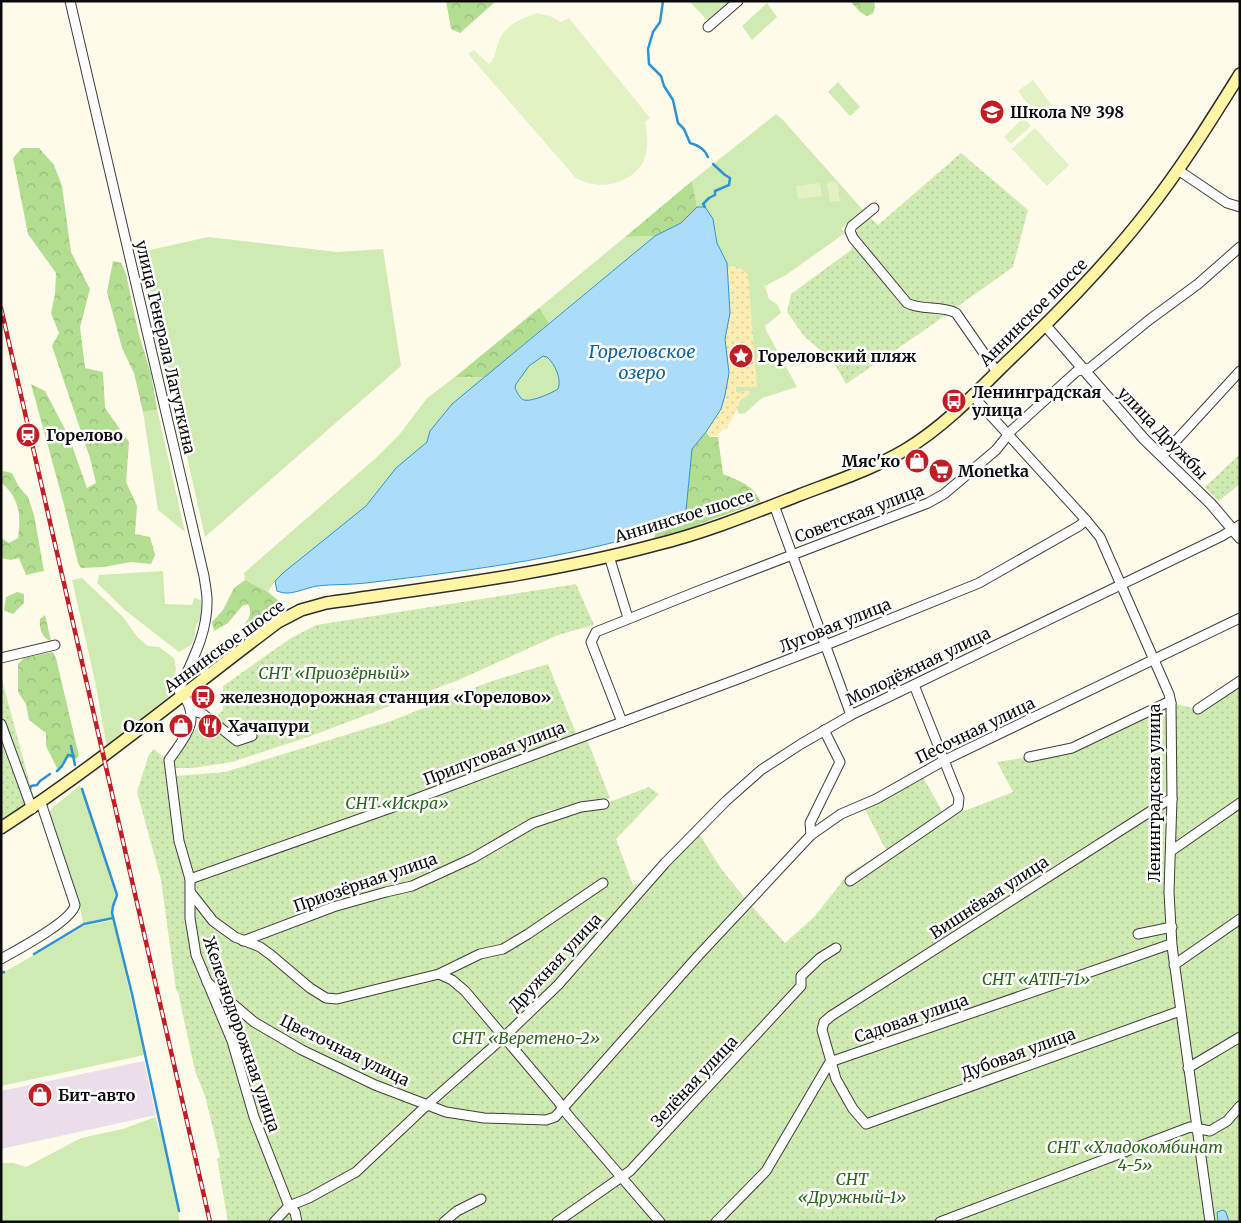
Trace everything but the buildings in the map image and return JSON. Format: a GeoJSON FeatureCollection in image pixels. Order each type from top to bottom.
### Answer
{"type":"FeatureCollection","features":[{"type":"Feature","properties":{"kind":"main road","name":"Аннинское шоссе"},"geometry":{"type":"LineString","coordinates":[[1,828],[36,806],[121,744],[278,622],[301,610],[326,603],[554,568],[656,545],[717,526],[774,505],[878,464],[906,450],[926,436],[997,372],[1082,288],[1120,245],[1178,170],[1240,74]]}},
{"type":"Feature","properties":{"kind":"street","name":"улица Генерала Лагуткина"},"geometry":{"type":"LineString","coordinates":[[70,1],[204,576],[207,599],[206,623],[192,664],[179,690],[182,696]]}},
{"type":"Feature","properties":{"kind":"street"},"geometry":{"type":"LineString","coordinates":[[708,27],[738,1]]}},
{"type":"Feature","properties":{"kind":"street"},"geometry":{"type":"LineString","coordinates":[[1178,170],[1227,203],[1239,206]]}},
{"type":"Feature","properties":{"kind":"street"},"geometry":{"type":"LineString","coordinates":[[874,208],[852,226],[850,231],[853,238],[907,303],[915,307],[948,309],[956,313],[997,372]]}},
{"type":"Feature","properties":{"kind":"street","name":"Советская улица"},"geometry":{"type":"LineString","coordinates":[[622,722],[591,642],[596,632],[628,618],[928,504],[944,494],[996,450],[1009,434],[1077,371],[1090,368],[1149,320],[1198,284],[1240,247]]}},
{"type":"Feature","properties":{"kind":"street","name":"улица Дружбы"},"geometry":{"type":"LineString","coordinates":[[1046,325],[1144,439],[1236,527],[1240,538]]}},
{"type":"Feature","properties":{"kind":"street"},"geometry":{"type":"LineString","coordinates":[[1162,456],[1240,371]]}},
{"type":"Feature","properties":{"kind":"street","name":"Ленинградская улица"},"geometry":{"type":"LineString","coordinates":[[972,395],[1100,536],[1169,694],[1171,703],[1172,799],[1169,892],[1172,946],[1210,1222]]}},
{"type":"Feature","properties":{"kind":"street"},"geometry":{"type":"LineString","coordinates":[[774,505],[851,715]]}},
{"type":"Feature","properties":{"kind":"street","name":"Луговая улица"},"geometry":{"type":"LineString","coordinates":[[583,736],[738,680],[979,583],[1079,526],[1086,520]]}},
{"type":"Feature","properties":{"kind":"street","name":"Молодёжная улица"},"geometry":{"type":"LineString","coordinates":[[651,880],[726,800],[762,770],[824,730],[851,715],[1222,536],[1236,527]]}},
{"type":"Feature","properties":{"kind":"street"},"geometry":{"type":"LineString","coordinates":[[609,556],[628,618]]}},
{"type":"Feature","properties":{"kind":"street","name":"Песочная улица"},"geometry":{"type":"LineString","coordinates":[[748,902],[811,835],[841,814],[876,799],[945,760],[1240,618]]}},
{"type":"Feature","properties":{"kind":"street"},"geometry":{"type":"LineString","coordinates":[[1,658],[55,645]]}},
{"type":"Feature","properties":{"kind":"street"},"geometry":{"type":"LineString","coordinates":[[192,664],[201,667],[208,676]]}},
{"type":"Feature","properties":{"kind":"street"},"geometry":{"type":"LineString","coordinates":[[1198,709],[1240,681]]}},
{"type":"Feature","properties":{"kind":"street"},"geometry":{"type":"LineString","coordinates":[[850,881],[958,807],[959,798],[914,685]]}},
{"type":"Feature","properties":{"kind":"street"},"geometry":{"type":"LineString","coordinates":[[182,696],[191,710],[203,714],[237,741],[252,736]]}},
{"type":"Feature","properties":{"kind":"street"},"geometry":{"type":"LineString","coordinates":[[1029,757],[1072,748],[1166,703],[1171,703]]}},
{"type":"Feature","properties":{"kind":"street","name":"Железнодорожная улица"},"geometry":{"type":"LineString","coordinates":[[191,710],[192,719],[188,732],[169,760],[179,841],[190,879],[190,918],[196,955],[232,1041],[254,1117],[297,1222]]}},
{"type":"Feature","properties":{"kind":"street"},"geometry":{"type":"LineString","coordinates":[[1,724],[75,905],[74,911],[55,927],[1,959]]}},
{"type":"Feature","properties":{"kind":"street"},"geometry":{"type":"LineString","coordinates":[[811,835],[810,823],[840,762],[824,730]]}},
{"type":"Feature","properties":{"kind":"street","name":"Прилуговая улица"},"geometry":{"type":"LineString","coordinates":[[190,879],[399,805],[583,736]]}},
{"type":"Feature","properties":{"kind":"street","name":"Вишнёвая улица"},"geometry":{"type":"LineString","coordinates":[[828,1066],[822,1030],[824,1022],[1172,799]]}},
{"type":"Feature","properties":{"kind":"street"},"geometry":{"type":"LineString","coordinates":[[1170,851],[1240,803]]}},
{"type":"Feature","properties":{"kind":"street","name":"Приозёрная улица"},"geometry":{"type":"LineString","coordinates":[[243,941],[333,908],[412,886],[474,858],[533,823],[581,807],[604,804]]}},
{"type":"Feature","properties":{"kind":"street","name":"Дружная улица"},"geometry":{"type":"LineString","coordinates":[[289,1206],[309,1198],[356,1172],[558,985],[651,880]]}},
{"type":"Feature","properties":{"kind":"street"},"geometry":{"type":"LineString","coordinates":[[191,893],[213,921],[235,937],[260,947],[271,954],[310,988],[326,998],[337,999],[439,974],[480,954],[503,949],[603,883]]}},
{"type":"Feature","properties":{"kind":"street","name":"Цветочная улица"},"geometry":{"type":"LineString","coordinates":[[207,982],[254,1022],[302,1050],[375,1085],[446,1112],[494,1119],[546,1120],[555,1117],[569,1099],[748,902]]}},
{"type":"Feature","properties":{"kind":"street"},"geometry":{"type":"LineString","coordinates":[[1174,964],[1240,919]]}},
{"type":"Feature","properties":{"kind":"street"},"geometry":{"type":"LineString","coordinates":[[1138,934],[1172,927]]}},
{"type":"Feature","properties":{"kind":"street","name":"Садовая улица"},"geometry":{"type":"LineString","coordinates":[[828,1066],[1168,945],[1172,946]]}},
{"type":"Feature","properties":{"kind":"street","name":"Зелёная улица"},"geometry":{"type":"LineString","coordinates":[[557,1222],[630,1171],[801,986],[801,976],[820,958],[836,948]]}},
{"type":"Feature","properties":{"kind":"street"},"geometry":{"type":"LineString","coordinates":[[439,974],[452,980],[464,991],[660,1222]]}},
{"type":"Feature","properties":{"kind":"street","name":"Дубовая улица"},"geometry":{"type":"LineString","coordinates":[[828,1066],[853,1109],[866,1124],[1180,1011]]}},
{"type":"Feature","properties":{"kind":"street"},"geometry":{"type":"LineString","coordinates":[[1188,1068],[1240,1037]]}},
{"type":"Feature","properties":{"kind":"street"},"geometry":{"type":"LineString","coordinates":[[716,1222],[766,1171],[828,1066]]}},
{"type":"Feature","properties":{"kind":"street"},"geometry":{"type":"LineString","coordinates":[[940,1222],[1190,1127],[1210,1131],[1227,1121],[1240,1106]]}},
{"type":"Feature","properties":{"kind":"street"},"geometry":{"type":"LineString","coordinates":[[444,1222],[457,1211],[481,1199]]}},
{"type":"Feature","properties":{"kind":"street"},"geometry":{"type":"LineString","coordinates":[[274,1222],[289,1206]]}},
{"type":"Feature","properties":{"kind":"shaded area","name":"Бит-авто"},"geometry":{"type":"Polygon","coordinates":[[[144,1061],[156,1115],[1,1149],[1,1091],[144,1061]]]}},
{"type":"Feature","properties":{"kind":"green space"},"geometry":{"type":"Polygon","coordinates":[[[446,1],[496,1],[460,33],[451,29],[446,1]]]}},
{"type":"Feature","properties":{"kind":"green space"},"geometry":{"type":"Polygon","coordinates":[[[689,1],[730,1],[708,21],[689,1]]]}},
{"type":"Feature","properties":{"kind":"green space"},"geometry":{"type":"Polygon","coordinates":[[[850,1],[874,1],[873,13],[867,16],[860,12],[850,1]]]}},
{"type":"Feature","properties":{"kind":"green space"},"geometry":{"type":"Polygon","coordinates":[[[767,3],[777,17],[752,40],[742,26],[767,3]]]}},
{"type":"Feature","properties":{"kind":"green space"},"geometry":{"type":"Polygon","coordinates":[[[537,13],[550,16],[561,22],[569,18],[650,118],[645,122],[647,133],[646,154],[642,164],[628,177],[611,184],[601,185],[592,184],[575,177],[468,54],[474,50],[489,64],[494,57],[504,32],[519,20],[537,13]]]}},
{"type":"Feature","properties":{"kind":"green space"},"geometry":{"type":"Polygon","coordinates":[[[1033,80],[1053,107],[1038,118],[1018,91],[1033,80]]]}},
{"type":"Feature","properties":{"kind":"green space"},"geometry":{"type":"Polygon","coordinates":[[[838,82],[860,107],[850,116],[828,92],[838,82]]]}},
{"type":"Feature","properties":{"kind":"green space"},"geometry":{"type":"Polygon","coordinates":[[[776,114],[863,210],[841,229],[845,233],[786,275],[765,286],[769,299],[778,305],[781,313],[765,326],[766,330],[797,387],[762,398],[745,413],[739,414],[737,409],[740,400],[749,394],[741,392],[738,394],[735,390],[736,387],[740,387],[733,266],[727,268],[727,263],[717,243],[716,231],[705,207],[697,207],[692,181],[776,114]]]}},
{"type":"Feature","properties":{"kind":"green space"},"geometry":{"type":"Polygon","coordinates":[[[1023,118],[1031,126],[1011,144],[1004,137],[1023,118]]]}},
{"type":"Feature","properties":{"kind":"green space"},"geometry":{"type":"Polygon","coordinates":[[[1035,128],[1069,165],[1047,186],[1012,149],[1035,128]]]}},
{"type":"Feature","properties":{"kind":"green space"},"geometry":{"type":"Polygon","coordinates":[[[22,148],[39,148],[54,165],[62,186],[71,252],[90,289],[80,327],[85,368],[103,372],[105,408],[129,442],[126,482],[137,506],[135,534],[150,537],[155,555],[151,564],[131,562],[103,567],[81,568],[78,563],[31,384],[45,391],[69,437],[87,488],[96,483],[90,458],[52,346],[59,333],[51,313],[55,294],[56,273],[28,234],[13,158],[22,148]]]}},
{"type":"Feature","properties":{"kind":"green space"},"geometry":{"type":"Polygon","coordinates":[[[961,153],[1028,210],[1013,267],[846,384],[833,361],[804,336],[787,312],[791,294],[851,250],[858,227],[870,217],[878,225],[961,153]]]}},
{"type":"Feature","properties":{"kind":"green space"},"geometry":{"type":"Polygon","coordinates":[[[692,181],[697,207],[681,223],[655,236],[625,237],[692,181]]]}},
{"type":"Feature","properties":{"kind":"green space"},"geometry":{"type":"Polygon","coordinates":[[[830,181],[837,182],[840,201],[830,202],[827,184],[830,181]]]}},
{"type":"Feature","properties":{"kind":"green space"},"geometry":{"type":"Polygon","coordinates":[[[820,183],[822,196],[798,199],[796,186],[820,183]]]}},
{"type":"Feature","properties":{"kind":"green space"},"geometry":{"type":"Polygon","coordinates":[[[655,236],[549,323],[539,308],[625,237],[655,236]]]}},
{"type":"Feature","properties":{"kind":"green space"},"geometry":{"type":"Polygon","coordinates":[[[208,237],[337,252],[383,249],[401,366],[205,537],[141,252],[208,237]]]}},
{"type":"Feature","properties":{"kind":"green space"},"geometry":{"type":"Polygon","coordinates":[[[113,261],[121,263],[126,274],[138,331],[151,374],[157,409],[143,412],[134,373],[122,348],[107,292],[113,261]]]}},
{"type":"Feature","properties":{"kind":"green space"},"geometry":{"type":"Polygon","coordinates":[[[539,308],[549,323],[485,377],[455,377],[539,308]]]}},
{"type":"Feature","properties":{"kind":"green space"},"geometry":{"type":"Polygon","coordinates":[[[543,356],[547,357],[555,368],[559,381],[558,389],[537,399],[526,401],[519,396],[515,388],[526,370],[543,356]]]}},
{"type":"Feature","properties":{"kind":"green space"},"geometry":{"type":"Polygon","coordinates":[[[455,377],[485,377],[452,404],[430,431],[427,442],[396,468],[366,506],[275,581],[268,592],[245,580],[244,573],[377,457],[399,435],[427,398],[455,377]]]}},
{"type":"Feature","properties":{"kind":"green space"},"geometry":{"type":"Polygon","coordinates":[[[157,409],[185,532],[158,510],[143,412],[157,409]]]}},
{"type":"Feature","properties":{"kind":"green space"},"geometry":{"type":"Polygon","coordinates":[[[706,432],[710,437],[718,437],[723,474],[740,481],[750,488],[758,496],[760,502],[693,528],[654,538],[656,531],[685,521],[692,449],[706,432]]]}},
{"type":"Feature","properties":{"kind":"green space"},"geometry":{"type":"Polygon","coordinates":[[[1240,454],[1240,484],[1219,501],[1205,487],[1240,454]]]}},
{"type":"Feature","properties":{"kind":"green space"},"geometry":{"type":"Polygon","coordinates":[[[3,471],[12,473],[19,487],[28,497],[34,515],[44,571],[26,575],[19,558],[11,560],[1,558],[1,538],[9,543],[18,538],[19,522],[18,508],[13,495],[2,483],[3,471]]]}},
{"type":"Feature","properties":{"kind":"green space"},"geometry":{"type":"Polygon","coordinates":[[[163,571],[165,604],[192,605],[194,598],[201,600],[201,618],[196,626],[194,639],[191,645],[179,652],[126,611],[97,583],[99,575],[163,571]]]}},
{"type":"Feature","properties":{"kind":"green space"},"geometry":{"type":"Polygon","coordinates":[[[82,578],[123,617],[138,638],[148,646],[159,647],[174,658],[176,669],[170,695],[107,748],[95,681],[72,580],[82,578]]]}},
{"type":"Feature","properties":{"kind":"green space"},"geometry":{"type":"Polygon","coordinates":[[[245,580],[268,592],[280,602],[273,613],[248,630],[245,624],[250,614],[248,604],[242,606],[228,623],[214,631],[212,622],[223,610],[234,588],[245,580]]]}},
{"type":"Feature","properties":{"kind":"green space"},"geometry":{"type":"Polygon","coordinates":[[[576,584],[594,625],[558,635],[461,679],[311,736],[232,762],[193,768],[165,768],[177,846],[187,884],[196,955],[191,893],[213,921],[243,941],[412,886],[533,823],[604,804],[649,787],[659,794],[616,839],[633,885],[659,877],[699,834],[722,870],[785,943],[814,917],[849,873],[886,850],[864,808],[923,777],[946,818],[1013,792],[997,762],[1072,748],[1171,703],[1198,709],[1240,681],[1240,1222],[228,1222],[217,1159],[220,1157],[205,1096],[195,1071],[176,990],[161,880],[137,792],[149,754],[154,749],[162,756],[179,752],[199,725],[202,730],[223,710],[223,686],[291,638],[316,625],[576,584]]]}},
{"type":"Feature","properties":{"kind":"green space"},"geometry":{"type":"Polygon","coordinates":[[[17,592],[24,594],[24,603],[13,614],[4,610],[6,597],[17,592]]]}},
{"type":"Feature","properties":{"kind":"green space"},"geometry":{"type":"Polygon","coordinates":[[[45,615],[51,641],[43,636],[40,626],[40,619],[45,615]]]}},
{"type":"Feature","properties":{"kind":"green space"},"geometry":{"type":"Polygon","coordinates":[[[53,652],[79,756],[75,760],[69,757],[62,767],[57,768],[46,746],[46,733],[29,720],[26,704],[18,692],[18,664],[24,658],[53,652]]]}},
{"type":"Feature","properties":{"kind":"green space","name":"СНТ «Искра»"},"geometry":{"type":"Polygon","coordinates":[[[548,664],[576,733],[583,736],[588,742],[610,798],[547,811],[435,875],[333,902],[243,936],[219,922],[205,905],[196,889],[185,852],[176,776],[225,772],[391,721],[489,682],[548,664]]]}},
{"type":"Feature","properties":{"kind":"green space"},"geometry":{"type":"Polygon","coordinates":[[[1,676],[34,799],[1,820],[1,676]]]}},
{"type":"Feature","properties":{"kind":"green space"},"geometry":{"type":"Polygon","coordinates":[[[80,785],[115,894],[111,911],[112,917],[83,923],[80,907],[49,814],[52,808],[80,785]]]}},
{"type":"Feature","properties":{"kind":"green space"},"geometry":{"type":"Polygon","coordinates":[[[113,920],[144,1055],[1,1086],[1,974],[84,926],[113,920]]]}},
{"type":"Feature","properties":{"kind":"green space"},"geometry":{"type":"Polygon","coordinates":[[[155,1117],[162,1137],[180,1222],[1,1222],[1,1163],[13,1163],[26,1167],[81,1138],[123,1129],[155,1117]]]}},
{"type":"Feature","properties":{"kind":"sand","name":"Гореловский пляж"},"geometry":{"type":"Polygon","coordinates":[[[733,266],[740,268],[748,274],[757,387],[735,388],[736,393],[750,391],[749,394],[740,400],[726,430],[723,429],[717,436],[710,437],[706,432],[721,409],[729,373],[725,339],[730,313],[727,268],[733,266]]]}},
{"type":"Feature","properties":{"kind":"water","name":"Гореловское озеро"},"geometry":{"type":"Polygon","coordinates":[[[697,207],[705,207],[713,219],[717,243],[727,263],[730,313],[725,339],[729,373],[725,395],[721,409],[692,449],[685,521],[607,544],[527,561],[366,583],[317,586],[292,593],[277,591],[275,581],[366,506],[396,468],[427,442],[430,431],[452,404],[655,236],[681,223],[697,207]],[[543,356],[529,366],[516,384],[515,388],[522,399],[534,399],[558,389],[557,372],[547,357],[543,356]]]}},
{"type":"Feature","properties":{"kind":"water"},"geometry":{"type":"Polygon","coordinates":[[[1223,1210],[1226,1212],[1229,1222],[1218,1222],[1217,1212],[1223,1210]]]}},
{"type":"Feature","properties":{"kind":"waterway"},"geometry":{"type":"LineString","coordinates":[[663,1],[660,22],[653,32],[648,49],[649,64],[661,76],[664,86],[673,100],[678,123],[684,129],[690,143],[701,148],[708,157]]}},
{"type":"Feature","properties":{"kind":"waterway"},"geometry":{"type":"LineString","coordinates":[[705,207],[703,204],[715,195],[715,191],[729,185],[730,178],[713,164]]}},
{"type":"Feature","properties":{"kind":"waterway"},"geometry":{"type":"LineString","coordinates":[[71,746],[75,765]]}},
{"type":"Feature","properties":{"kind":"waterway"},"geometry":{"type":"LineString","coordinates":[[57,771],[68,755],[74,756]]}},
{"type":"Feature","properties":{"kind":"waterway"},"geometry":{"type":"LineString","coordinates":[[30,789],[31,786],[37,785],[50,774]]}},
{"type":"Feature","properties":{"kind":"waterway"},"geometry":{"type":"LineString","coordinates":[[82,789],[117,895],[112,913],[132,994],[179,1211]]}},
{"type":"Feature","properties":{"kind":"waterway"},"geometry":{"type":"LineString","coordinates":[[34,954],[84,924],[113,918]]}},
{"type":"Feature","properties":{"kind":"railway"},"geometry":{"type":"LineString","coordinates":[[1,308],[210,1222]]}},
{"type":"Feature","properties":{"kind":"place","name":"Школа № 398"},"geometry":{"type":"Point","coordinates":[992,112]}},
{"type":"Feature","properties":{"kind":"place","name":"Гореловский пляж"},"geometry":{"type":"Point","coordinates":[741,356]}},
{"type":"Feature","properties":{"kind":"place","name":"Ленинградская улица"},"geometry":{"type":"Point","coordinates":[954,401]}},
{"type":"Feature","properties":{"kind":"place","name":"Горелово"},"geometry":{"type":"Point","coordinates":[28,435]}},
{"type":"Feature","properties":{"kind":"place","name":"Мяс'ко"},"geometry":{"type":"Point","coordinates":[917,461]}},
{"type":"Feature","properties":{"kind":"place","name":"Monetka"},"geometry":{"type":"Point","coordinates":[941,471]}},
{"type":"Feature","properties":{"kind":"place","name":"железнодорожная станция «Горелово»"},"geometry":{"type":"Point","coordinates":[203,697]}},
{"type":"Feature","properties":{"kind":"place","name":"Ozon"},"geometry":{"type":"Point","coordinates":[181,726]}},
{"type":"Feature","properties":{"kind":"place","name":"Хачапури"},"geometry":{"type":"Point","coordinates":[210,726]}},
{"type":"Feature","properties":{"kind":"place","name":"Бит-авто"},"geometry":{"type":"Point","coordinates":[40,1095]}},
{"type":"Feature","properties":{"kind":"park label","name":"СНТ «Приозёрный»"},"geometry":{"type":"Point","coordinates":[334,673]}},
{"type":"Feature","properties":{"kind":"park label","name":"СНТ «АТП-71»"},"geometry":{"type":"Point","coordinates":[1036,979]}},
{"type":"Feature","properties":{"kind":"park label","name":"СНТ «Веретено-2»"},"geometry":{"type":"Point","coordinates":[526,1038]}},
{"type":"Feature","properties":{"kind":"park label","name":"СНТ «Хладокомбинат 4-5»"},"geometry":{"type":"Point","coordinates":[1135,1156]}},
{"type":"Feature","properties":{"kind":"park label","name":"СНТ «Дружный-1»"},"geometry":{"type":"Point","coordinates":[852,1188]}}]}
